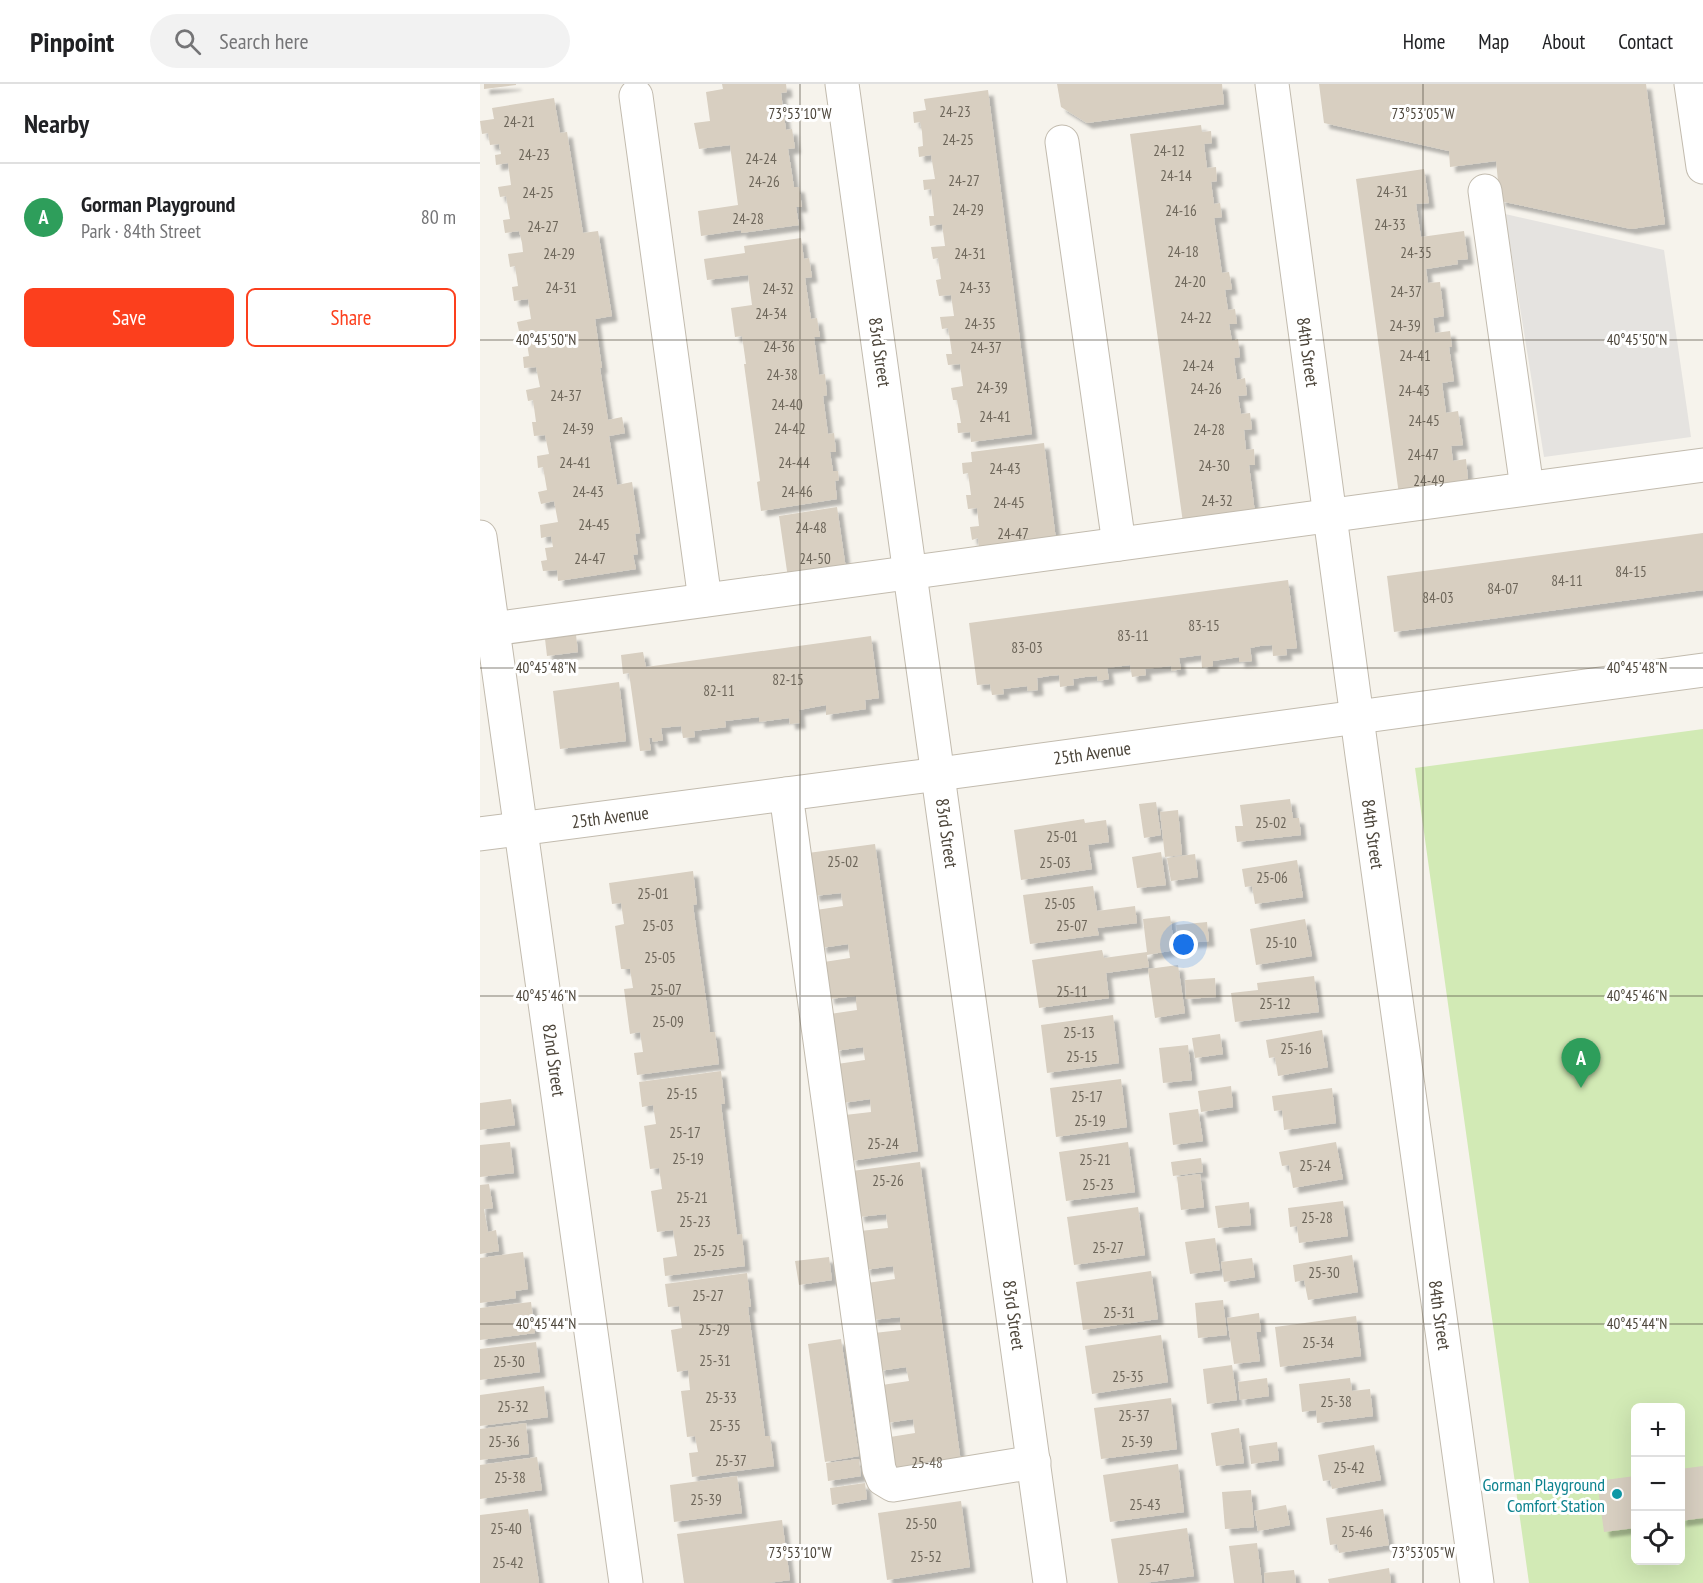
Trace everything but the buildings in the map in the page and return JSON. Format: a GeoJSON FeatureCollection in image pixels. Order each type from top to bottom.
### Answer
{"type":"FeatureCollection","features":[{"type":"Feature","properties":{"kind":"street","name":"83rd Street"},"geometry":{"type":"LineString","coordinates":[[843,84],[1050,1583]]}},
{"type":"Feature","properties":{"kind":"street","name":"84th Street"},"geometry":{"type":"LineString","coordinates":[[1272,84],[1477,1583]]}},
{"type":"Feature","properties":{"kind":"street"},"geometry":{"type":"LineString","coordinates":[[1691,84],[1703,167]]}},
{"type":"Feature","properties":{"kind":"street"},"geometry":{"type":"LineString","coordinates":[[636,96],[705,600]]}},
{"type":"Feature","properties":{"kind":"street"},"geometry":{"type":"LineString","coordinates":[[1062,142],[1119,544]]}},
{"type":"Feature","properties":{"kind":"street"},"geometry":{"type":"LineString","coordinates":[[1485,191],[1527,488]]}},
{"type":"Feature","properties":{"kind":"street"},"geometry":{"type":"LineString","coordinates":[[493,629],[1703,465]]}},
{"type":"Feature","properties":{"kind":"street","name":"82nd Street"},"geometry":{"type":"LineString","coordinates":[[480,537],[626,1583]]}},
{"type":"Feature","properties":{"kind":"street","name":"25th Avenue"},"geometry":{"type":"LineString","coordinates":[[480,834],[1703,670]]}},
{"type":"Feature","properties":{"kind":"street"},"geometry":{"type":"LineString","coordinates":[[786,794],[879,1469],[883,1479],[893,1485],[1034,1462]]}},
{"type":"Feature","properties":{"kind":"green space"},"geometry":{"type":"Polygon","coordinates":[[[1703,729],[1703,1583],[1529,1583],[1415,768],[1703,729]]]}},
{"type":"Feature","properties":{"kind":"shaded area"},"geometry":{"type":"Polygon","coordinates":[[[1505,214],[1664,250],[1691,437],[1544,457],[1505,214]]]}},
{"type":"Feature","properties":{"kind":"place","name":"Gorman Playground"},"geometry":{"type":"Point","coordinates":[1581,1088]}},
{"type":"Feature","properties":{"kind":"place","name":"Gorman Playground Comfort Station"},"geometry":{"type":"Point","coordinates":[1617,1494]}}]}
